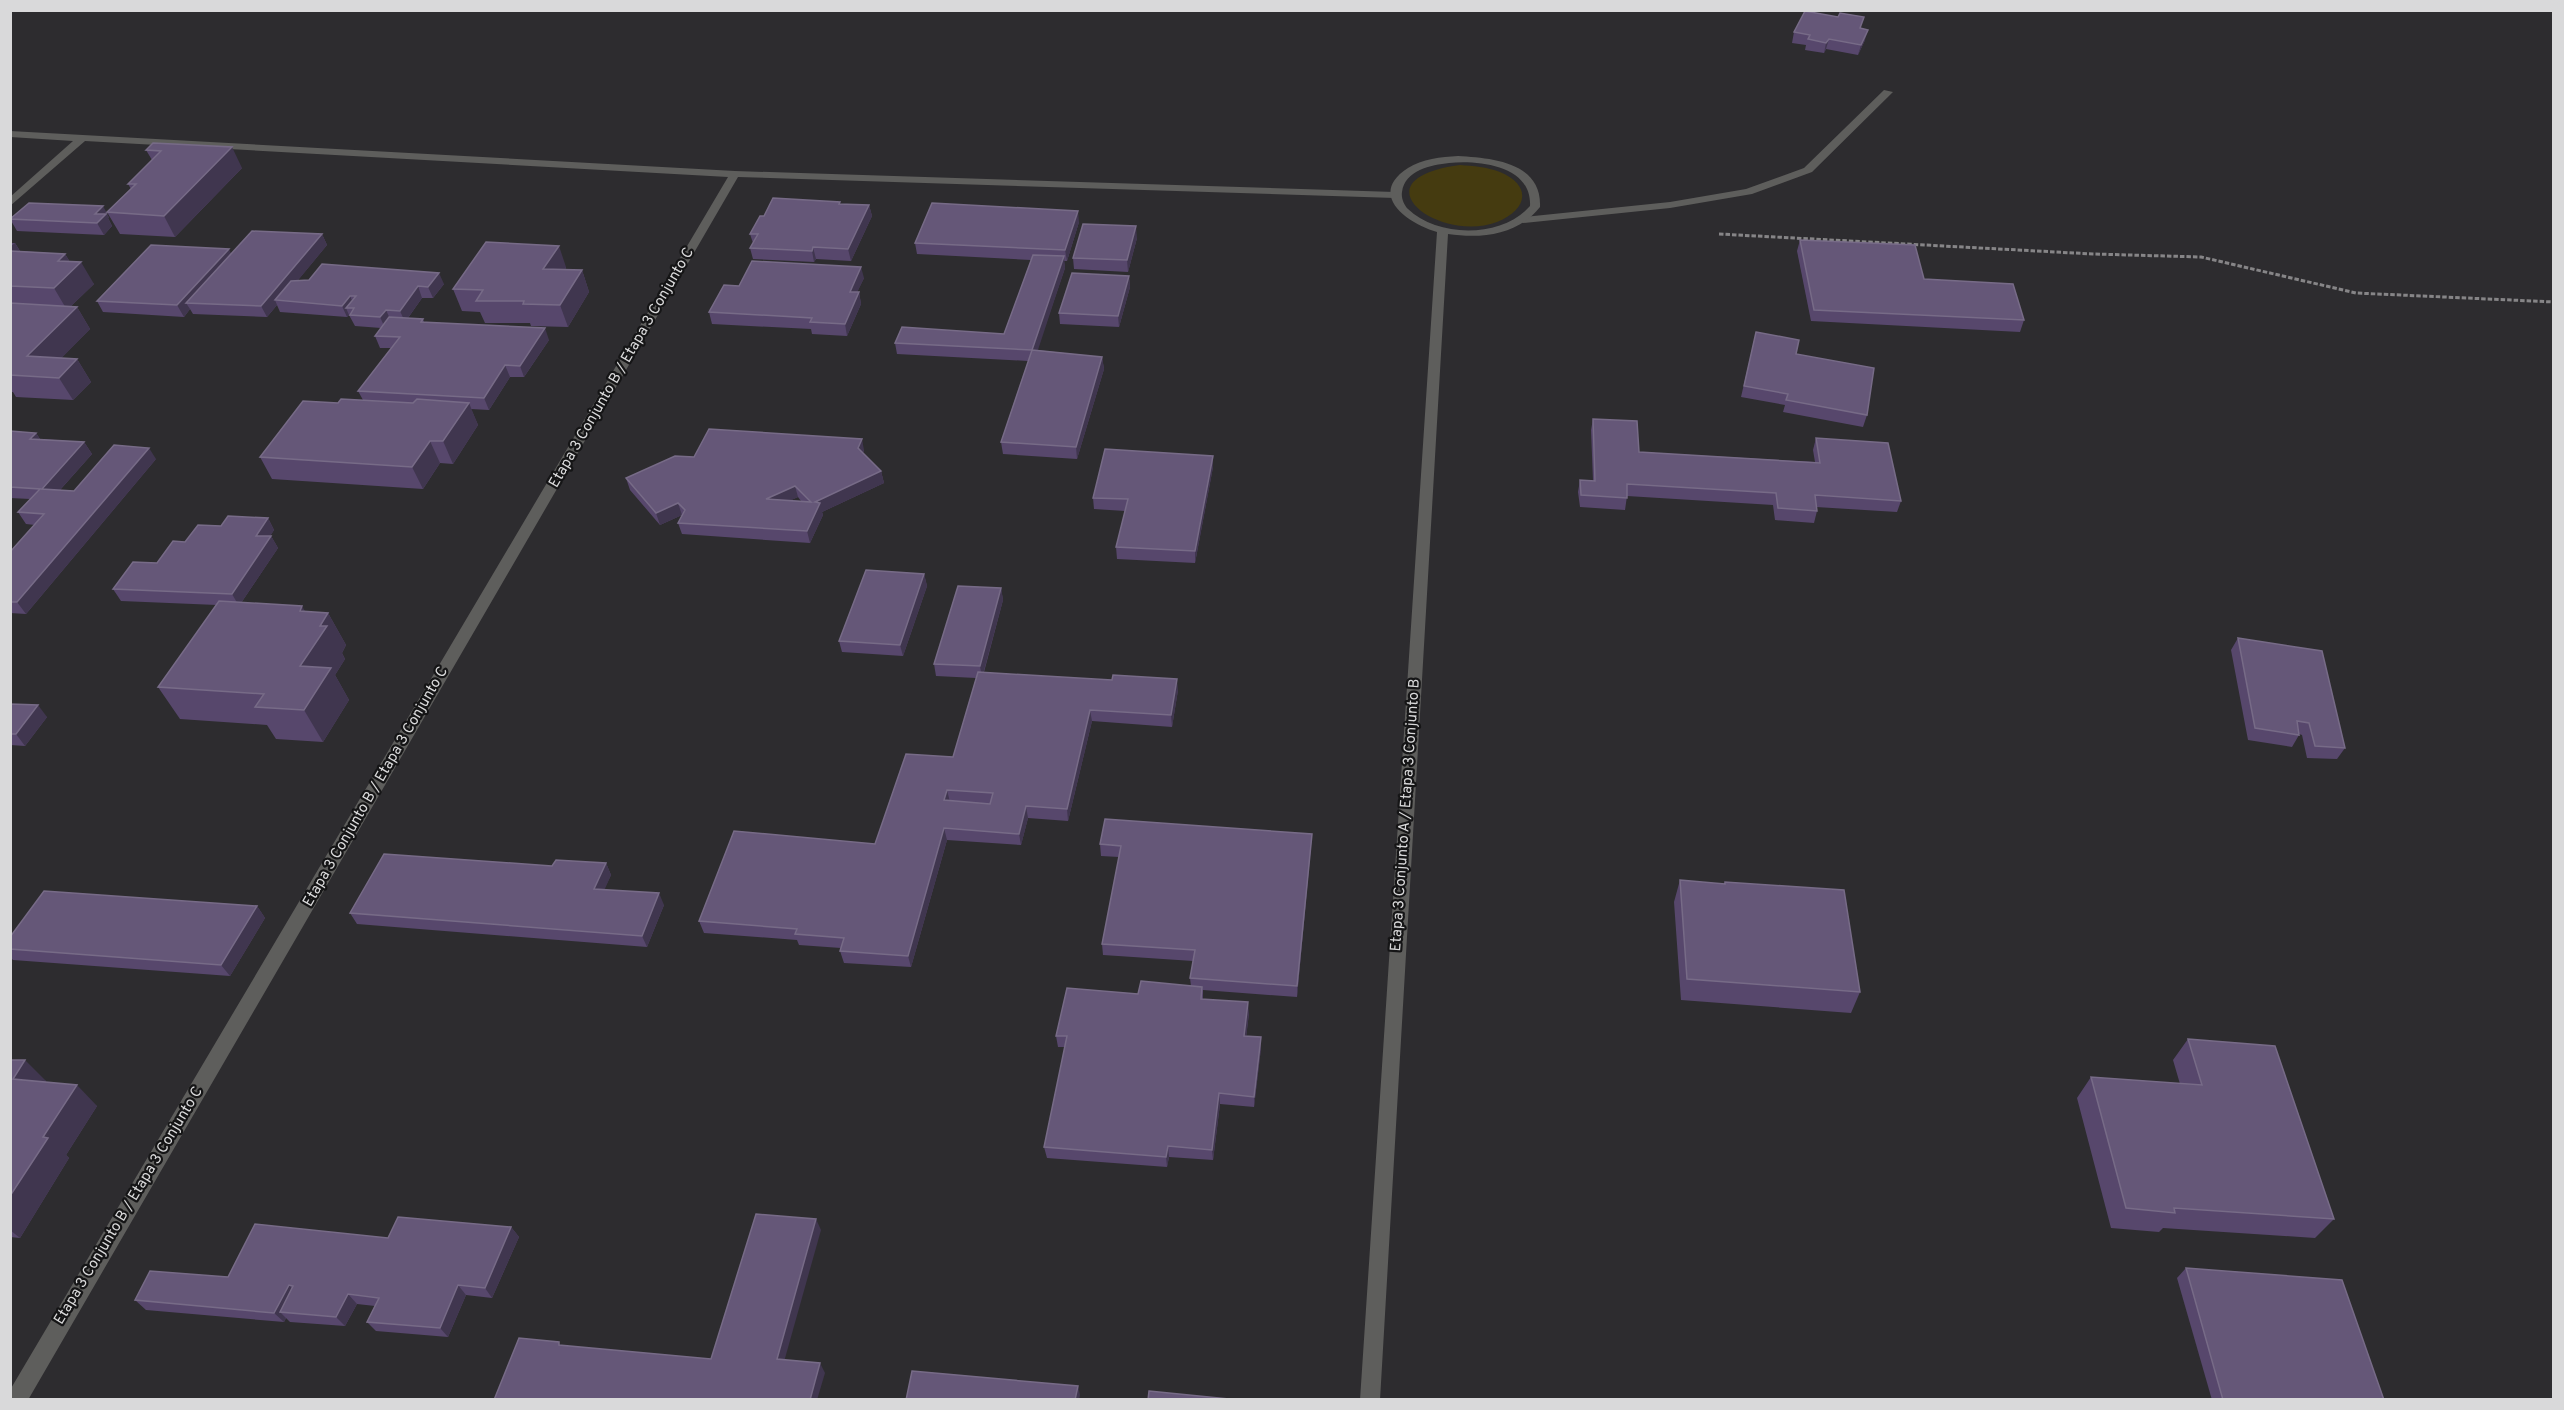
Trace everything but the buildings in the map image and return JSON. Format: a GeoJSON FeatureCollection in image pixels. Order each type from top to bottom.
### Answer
{"type":"FeatureCollection","features":[{"type":"Feature","properties":{"kind":"street"},"geometry":{"type":"LineString","coordinates":[[1523,220],[1535,207],[1535,193],[1531,186],[1526,179],[1508,168],[1485,160],[1458,159],[1433,162],[1412,170],[1399,181],[1395,195],[1402,209],[1419,222],[1443,230],[1472,233],[1501,229],[1523,220],[1670,205],[1748,192],[1808,170],[1888,92]]}},
{"type":"Feature","properties":{"kind":"street"},"geometry":{"type":"LineString","coordinates":[[10,134],[735,174],[1395,195]]}},
{"type":"Feature","properties":{"kind":"street"},"geometry":{"type":"LineString","coordinates":[[10,203],[82,138]]}},
{"type":"Feature","properties":{"kind":"street","name":"Etapa 3 Conjunto B / Etapa 3 Conjunto C"},"geometry":{"type":"LineString","coordinates":[[16,1400],[735,174]]}},
{"type":"Feature","properties":{"kind":"street","name":"Etapa 3 Conjunto A / Etapa 3 Conjunto B"},"geometry":{"type":"LineString","coordinates":[[1370,1400],[1443,230]]}},
{"type":"Feature","properties":{"kind":"path"},"geometry":{"type":"LineString","coordinates":[[1670,205],[1699,226],[1721,235],[2092,254],[2201,257],[2356,293],[2553,303]]}},
{"type":"Feature","properties":{"kind":"shaded area"},"geometry":{"type":"Polygon","coordinates":[[[1460,165],[1490,169],[1511,178],[1518,184],[1521,191],[1520,205],[1507,217],[1497,222],[1474,226],[1451,224],[1431,217],[1417,207],[1410,195],[1413,183],[1429,172],[1460,165]]]}}]}
